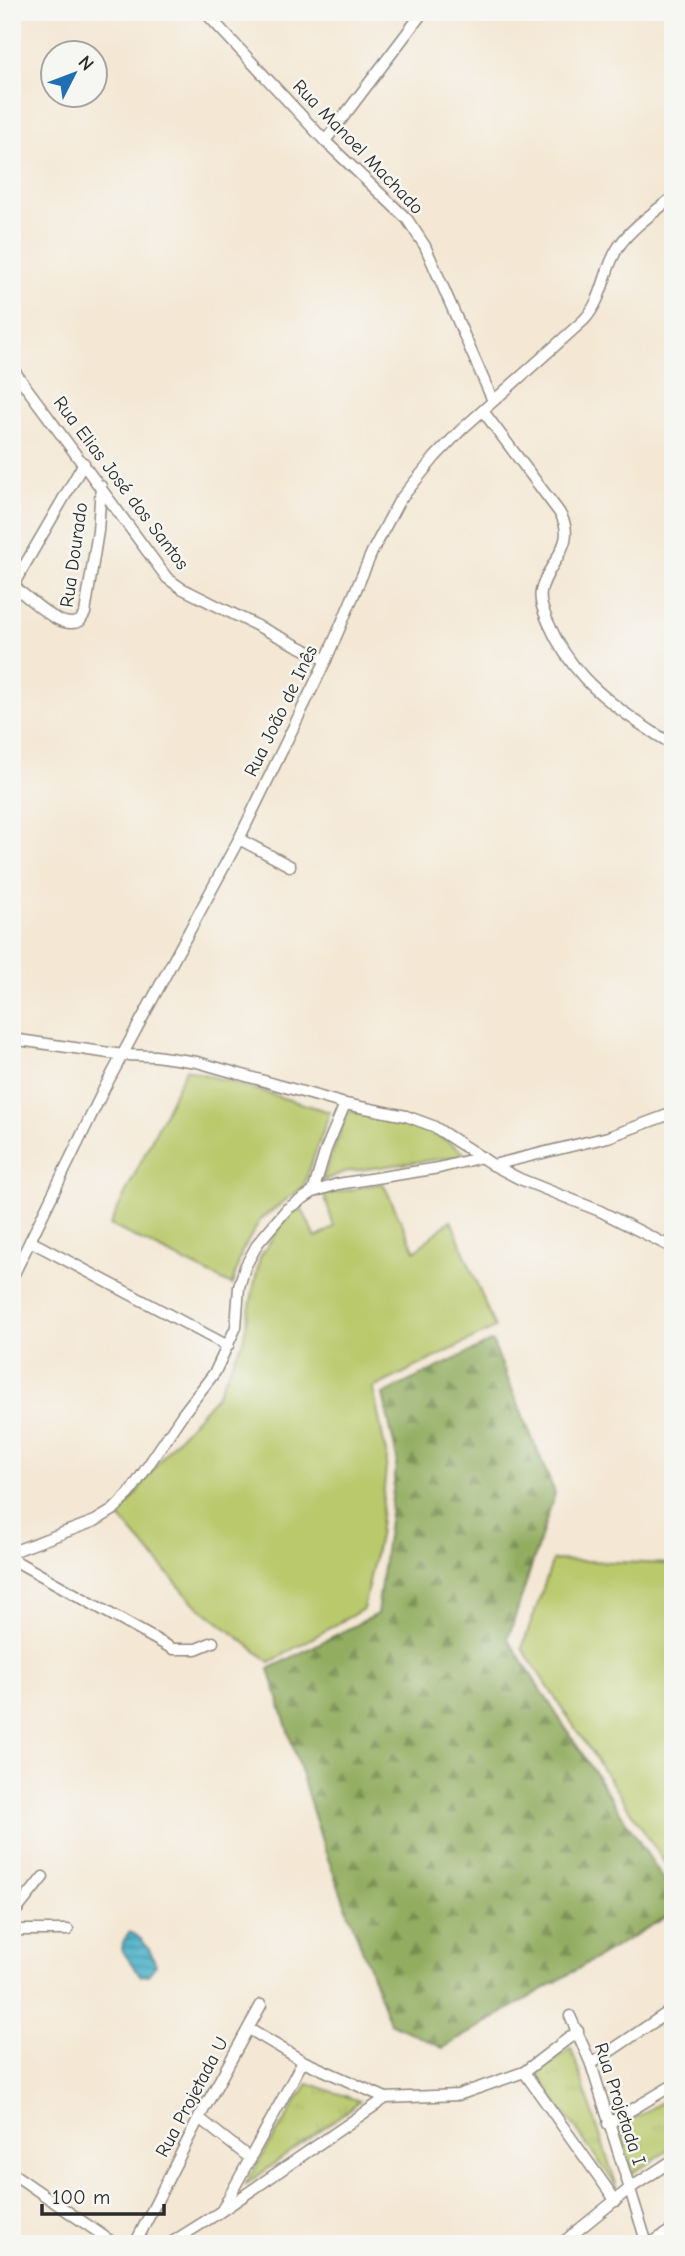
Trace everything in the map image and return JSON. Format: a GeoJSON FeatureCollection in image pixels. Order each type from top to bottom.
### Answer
{"type":"FeatureCollection","features":[{"type":"Feature","properties":{"kind":"street","name":"Rua Manoel Machado"},"geometry":{"type":"LineString","coordinates":[[205,12],[325,141],[407,219],[425,246],[493,401]]}},
{"type":"Feature","properties":{"kind":"street"},"geometry":{"type":"LineString","coordinates":[[325,141],[423,12]]}},
{"type":"Feature","properties":{"kind":"street","name":"Rua João de Inês"},"geometry":{"type":"LineString","coordinates":[[12,1278],[82,1132],[239,839],[326,660],[372,552],[399,501],[435,457],[595,308],[619,246],[633,230],[673,197]]}},
{"type":"Feature","properties":{"kind":"street","name":"Rua Elias José dos Santos"},"geometry":{"type":"LineString","coordinates":[[12,368],[167,578],[326,660]]}},
{"type":"Feature","properties":{"kind":"street"},"geometry":{"type":"LineString","coordinates":[[483,411],[559,512],[566,527],[565,542],[543,585],[541,600],[561,648],[580,675],[604,697],[673,744]]}},
{"type":"Feature","properties":{"kind":"street","name":"Rua Dourado"},"geometry":{"type":"LineString","coordinates":[[84,463],[15,585],[19,591],[59,620],[75,624],[85,613],[98,531],[101,486]]}},
{"type":"Feature","properties":{"kind":"street"},"geometry":{"type":"LineString","coordinates":[[239,839],[290,866]]}},
{"type":"Feature","properties":{"kind":"street"},"geometry":{"type":"LineString","coordinates":[[12,1039],[123,1055],[197,1062],[345,1104],[415,1119],[441,1130],[493,1165],[520,1179],[600,1210],[673,1248]]}},
{"type":"Feature","properties":{"kind":"street"},"geometry":{"type":"LineString","coordinates":[[313,1192],[326,1149],[345,1104]]}},
{"type":"Feature","properties":{"kind":"street"},"geometry":{"type":"LineString","coordinates":[[493,1165],[587,1143],[673,1113]]}},
{"type":"Feature","properties":{"kind":"street"},"geometry":{"type":"LineString","coordinates":[[12,1552],[95,1521],[122,1502],[182,1415],[211,1380],[236,1326],[239,1287],[251,1255],[276,1220],[313,1192],[358,1179],[439,1168],[482,1157]]}},
{"type":"Feature","properties":{"kind":"street"},"geometry":{"type":"LineString","coordinates":[[30,1241],[228,1346]]}},
{"type":"Feature","properties":{"kind":"street"},"geometry":{"type":"LineString","coordinates":[[12,1559],[173,1650],[196,1649],[213,1642]]}},
{"type":"Feature","properties":{"kind":"street"},"geometry":{"type":"LineString","coordinates":[[12,1916],[43,1877]]}},
{"type":"Feature","properties":{"kind":"street"},"geometry":{"type":"LineString","coordinates":[[12,1930],[68,1930]]}},
{"type":"Feature","properties":{"kind":"street","name":"Rua Projetada U"},"geometry":{"type":"LineString","coordinates":[[135,2244],[199,2118],[261,2005]]}},
{"type":"Feature","properties":{"kind":"street"},"geometry":{"type":"LineString","coordinates":[[591,2064],[673,2009]]}},
{"type":"Feature","properties":{"kind":"street","name":"Rua Projetada I"},"geometry":{"type":"LineString","coordinates":[[570,2016],[591,2064],[648,2244]]}},
{"type":"Feature","properties":{"kind":"street"},"geometry":{"type":"LineString","coordinates":[[248,2029],[303,2062],[386,2098],[458,2095],[524,2072],[578,2031]]}},
{"type":"Feature","properties":{"kind":"street"},"geometry":{"type":"LineString","coordinates":[[220,2213],[303,2062]]}},
{"type":"Feature","properties":{"kind":"street"},"geometry":{"type":"LineString","coordinates":[[524,2072],[616,2201]]}},
{"type":"Feature","properties":{"kind":"street"},"geometry":{"type":"LineString","coordinates":[[608,2124],[673,2085]]}},
{"type":"Feature","properties":{"kind":"street"},"geometry":{"type":"LineString","coordinates":[[169,2244],[220,2213],[386,2098]]}},
{"type":"Feature","properties":{"kind":"street"},"geometry":{"type":"LineString","coordinates":[[199,2118],[251,2159]]}},
{"type":"Feature","properties":{"kind":"street"},"geometry":{"type":"LineString","coordinates":[[561,2244],[629,2189],[673,2160]]}},
{"type":"Feature","properties":{"kind":"street"},"geometry":{"type":"LineString","coordinates":[[12,2173],[115,2244]]}},
{"type":"Feature","properties":{"kind":"street"},"geometry":{"type":"LineString","coordinates":[[648,2244],[673,2229]]}},
{"type":"Feature","properties":{"kind":"green space"},"geometry":{"type":"Polygon","coordinates":[[[186,1069],[330,1112],[303,1187],[261,1219],[242,1251],[232,1285],[110,1225],[186,1069]]]}},
{"type":"Feature","properties":{"kind":"green space"},"geometry":{"type":"Polygon","coordinates":[[[348,1111],[415,1124],[448,1141],[467,1155],[344,1172],[322,1181],[348,1111]]]}},
{"type":"Feature","properties":{"kind":"green space"},"geometry":{"type":"Polygon","coordinates":[[[383,1183],[415,1251],[451,1220],[495,1328],[373,1388],[387,1458],[379,1536],[363,1609],[270,1662],[193,1602],[119,1517],[170,1447],[217,1395],[243,1340],[260,1257],[283,1222],[301,1207],[316,1238],[334,1227],[324,1195],[383,1183]]]}},
{"type":"Feature","properties":{"kind":"green space"},"geometry":{"type":"Polygon","coordinates":[[[492,1341],[555,1493],[508,1639],[673,1894],[673,1913],[443,2048],[390,2023],[324,1848],[269,1669],[377,1614],[397,1459],[383,1394],[492,1341]]]}},
{"type":"Feature","properties":{"kind":"green space"},"geometry":{"type":"Polygon","coordinates":[[[553,1560],[673,1564],[673,1875],[522,1648],[553,1560]]]}},
{"type":"Feature","properties":{"kind":"green space"},"geometry":{"type":"Polygon","coordinates":[[[571,2048],[617,2187],[537,2074],[571,2048]]]}},
{"type":"Feature","properties":{"kind":"green space"},"geometry":{"type":"Polygon","coordinates":[[[308,2083],[360,2101],[244,2186],[308,2083]]]}},
{"type":"Feature","properties":{"kind":"green space"},"geometry":{"type":"Polygon","coordinates":[[[673,2095],[673,2147],[633,2173],[619,2128],[673,2095]]]}},
{"type":"Feature","properties":{"kind":"water"},"geometry":{"type":"Polygon","coordinates":[[[129,1932],[142,1941],[154,1960],[156,1965],[148,1975],[140,1976],[122,1950],[129,1932]]]}}]}
